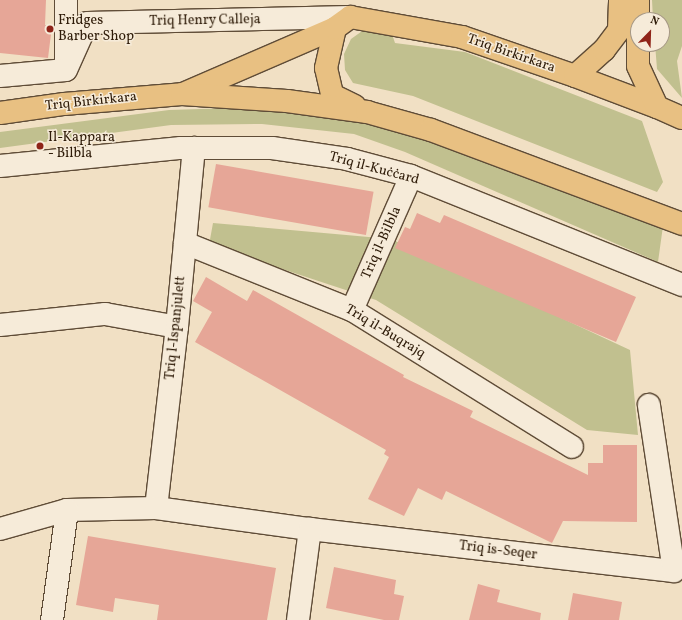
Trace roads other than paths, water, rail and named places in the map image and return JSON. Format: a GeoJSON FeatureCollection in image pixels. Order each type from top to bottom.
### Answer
{"type":"FeatureCollection","features":[{"type":"Feature","properties":{"kind":"main road"},"geometry":{"type":"LineString","coordinates":[[575,76],[604,50],[619,30],[620,0]]}},
{"type":"Feature","properties":{"kind":"main road"},"geometry":{"type":"LineString","coordinates":[[638,0],[638,66],[657,106]]}},
{"type":"Feature","properties":{"kind":"main road","name":"Triq Birkirkara"},"geometry":{"type":"LineString","coordinates":[[343,22],[326,68],[332,95],[367,112]]}},
{"type":"Feature","properties":{"kind":"main road","name":"Triq Birkirkara"},"geometry":{"type":"LineString","coordinates":[[182,94],[343,22],[462,37],[657,106],[682,118]]}},
{"type":"Feature","properties":{"kind":"main road","name":"Triq Birkirkara"},"geometry":{"type":"LineString","coordinates":[[0,113],[64,104],[182,94],[287,101],[367,112],[432,130],[682,224]]}},
{"type":"Feature","properties":{"kind":"street"},"geometry":{"type":"LineString","coordinates":[[0,76],[66,70],[66,0]]}},
{"type":"Feature","properties":{"kind":"street","name":"Triq Henry Calleja"},"geometry":{"type":"LineString","coordinates":[[66,70],[87,23],[343,22]]}},
{"type":"Feature","properties":{"kind":"street","name":"Triq il-Kuċċard"},"geometry":{"type":"LineString","coordinates":[[0,166],[194,148],[272,148],[347,159],[411,176],[682,285]]}},
{"type":"Feature","properties":{"kind":"street","name":"Triq l-Ispanjulett"},"geometry":{"type":"LineString","coordinates":[[156,508],[177,327],[194,148]]}},
{"type":"Feature","properties":{"kind":"street","name":"Triq il-Bilbla"},"geometry":{"type":"LineString","coordinates":[[352,310],[411,176]]}},
{"type":"Feature","properties":{"kind":"street","name":"Triq il-Buqrajq"},"geometry":{"type":"LineString","coordinates":[[185,243],[352,310],[572,447]]}},
{"type":"Feature","properties":{"kind":"street"},"geometry":{"type":"LineString","coordinates":[[0,325],[105,314],[177,327]]}},
{"type":"Feature","properties":{"kind":"street","name":"Triq is-Seqer"},"geometry":{"type":"LineString","coordinates":[[0,529],[66,510],[156,508],[310,529],[674,571],[650,405]]}},
{"type":"Feature","properties":{"kind":"street"},"geometry":{"type":"LineString","coordinates":[[52,620],[66,510]]}},
{"type":"Feature","properties":{"kind":"street"},"geometry":{"type":"LineString","coordinates":[[298,620],[310,529]]}},
{"type":"Feature","properties":{"kind":"place","name":"Fridges Barber Shop"},"geometry":{"type":"Point","coordinates":[50,29]}},
{"type":"Feature","properties":{"kind":"place","name":"Il-Kappara - Bilbla"},"geometry":{"type":"Point","coordinates":[40,146]}}]}
